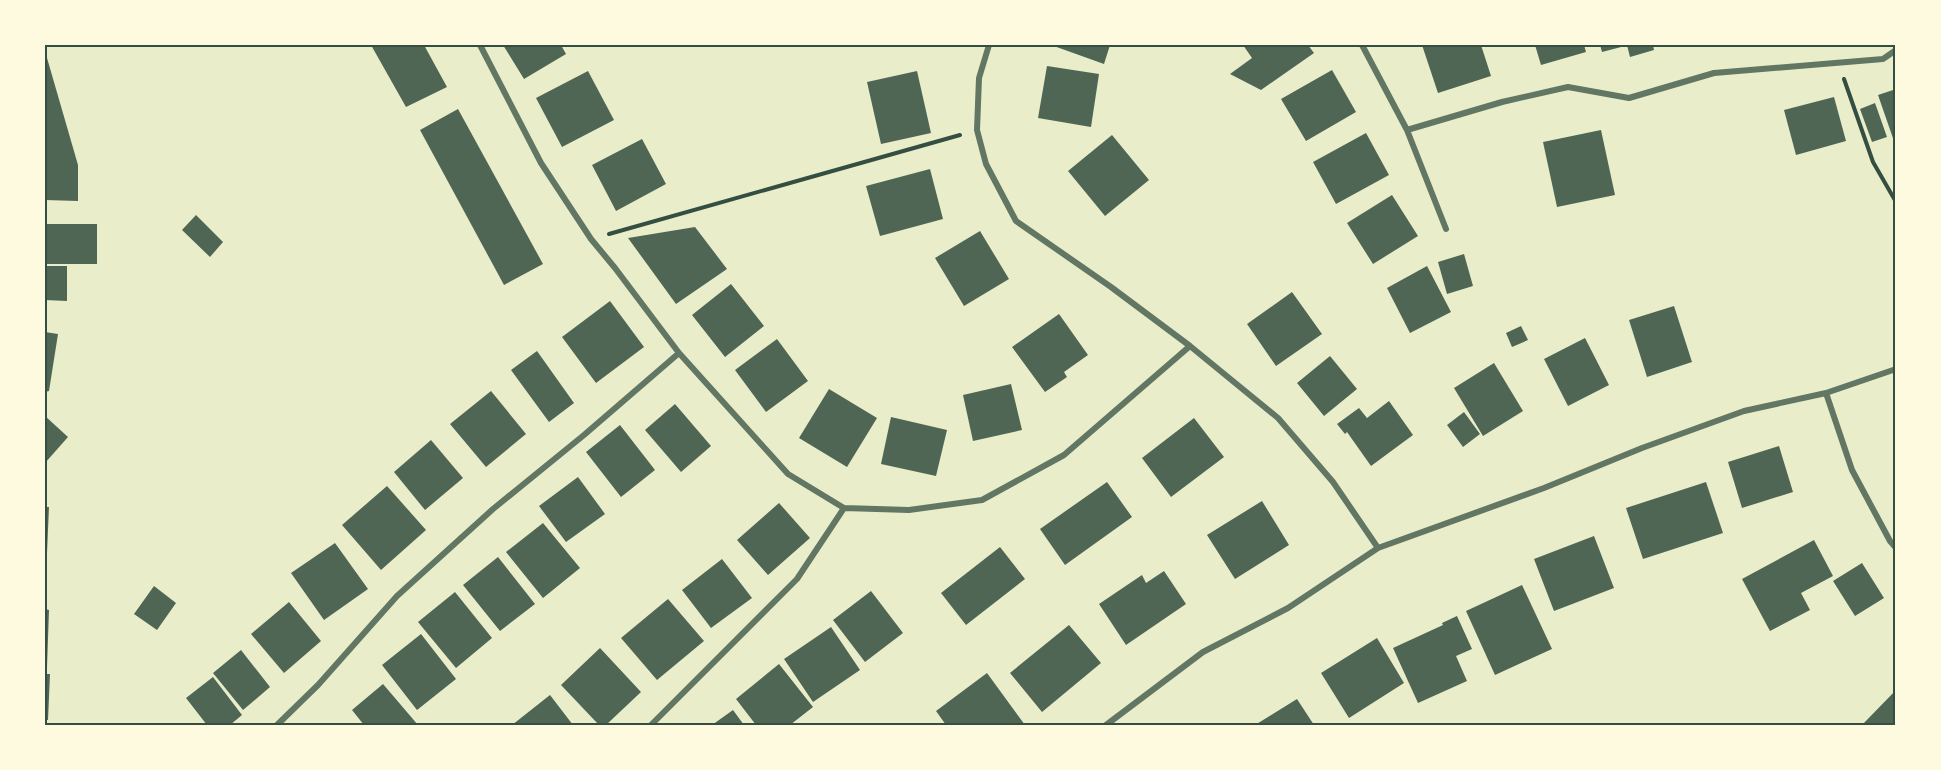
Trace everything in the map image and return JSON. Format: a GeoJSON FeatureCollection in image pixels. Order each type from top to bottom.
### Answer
{"type":"FeatureCollection","features":[{"type":"Feature","properties":{"kind":"street"},"geometry":{"type":"LineString","coordinates":[[480,45],[541,163],[591,239],[679,353],[788,474],[844,508],[909,510],[982,500],[1064,455],[1190,346]]}},
{"type":"Feature","properties":{"kind":"street"},"geometry":{"type":"LineString","coordinates":[[989,45],[979,78],[977,130],[986,164],[1016,221],[1112,287],[1190,346],[1278,418],[1333,482],[1378,548]]}},
{"type":"Feature","properties":{"kind":"street"},"geometry":{"type":"LineString","coordinates":[[1362,45],[1407,130],[1446,230]]}},
{"type":"Feature","properties":{"kind":"street"},"geometry":{"type":"LineString","coordinates":[[1407,130],[1502,102],[1568,87],[1629,98],[1714,73],[1883,59],[1896,50]]}},
{"type":"Feature","properties":{"kind":"street"},"geometry":{"type":"LineString","coordinates":[[277,725],[318,685],[397,596],[493,509],[679,353]]}},
{"type":"Feature","properties":{"kind":"street"},"geometry":{"type":"LineString","coordinates":[[1106,725],[1203,652],[1288,608],[1378,548],[1544,488],[1642,448],[1744,411],[1826,393],[1896,369]]}},
{"type":"Feature","properties":{"kind":"street"},"geometry":{"type":"LineString","coordinates":[[1826,393],[1852,470],[1896,548]]}},
{"type":"Feature","properties":{"kind":"street"},"geometry":{"type":"LineString","coordinates":[[651,725],[797,579],[844,508]]}},
{"type":"Feature","properties":{"kind":"path"},"geometry":{"type":"LineString","coordinates":[[1838,63],[1873,162],[1896,202]]}},
{"type":"Feature","properties":{"kind":"path"},"geometry":{"type":"LineString","coordinates":[[591,239],[977,130]]}},
{"type":"Feature","properties":{"kind":"building"},"geometry":{"type":"Polygon","coordinates":[[[371,45],[424,45],[447,87],[406,107],[371,45]]]}},
{"type":"Feature","properties":{"kind":"building"},"geometry":{"type":"Polygon","coordinates":[[[503,45],[561,45],[566,54],[524,79],[503,45]]]}},
{"type":"Feature","properties":{"kind":"building"},"geometry":{"type":"Polygon","coordinates":[[[1051,45],[1110,45],[1104,64],[1051,45]]]}},
{"type":"Feature","properties":{"kind":"building"},"geometry":{"type":"Polygon","coordinates":[[[1243,45],[1308,45],[1314,53],[1261,90],[1230,74],[1252,58],[1243,45]]]}},
{"type":"Feature","properties":{"kind":"building"},"geometry":{"type":"Polygon","coordinates":[[[1422,45],[1481,45],[1491,76],[1438,93],[1422,45]]]}},
{"type":"Feature","properties":{"kind":"building"},"geometry":{"type":"Polygon","coordinates":[[[1535,45],[1584,45],[1586,52],[1541,65],[1535,45]]]}},
{"type":"Feature","properties":{"kind":"building"},"geometry":{"type":"Polygon","coordinates":[[[1600,45],[1624,45],[1625,46],[1602,52],[1600,45]]]}},
{"type":"Feature","properties":{"kind":"building"},"geometry":{"type":"Polygon","coordinates":[[[1627,45],[1653,45],[1654,50],[1630,57],[1627,45]]]}},
{"type":"Feature","properties":{"kind":"building"},"geometry":{"type":"Polygon","coordinates":[[[45,51],[78,165],[78,201],[45,200],[45,51]]]}},
{"type":"Feature","properties":{"kind":"building"},"geometry":{"type":"Polygon","coordinates":[[[1047,66],[1099,74],[1091,127],[1038,118],[1047,66]]]}},
{"type":"Feature","properties":{"kind":"building"},"geometry":{"type":"Polygon","coordinates":[[[1332,70],[1356,112],[1306,141],[1281,99],[1332,70]]]}},
{"type":"Feature","properties":{"kind":"building"},"geometry":{"type":"Polygon","coordinates":[[[588,71],[614,120],[562,147],[536,98],[588,71]]]}},
{"type":"Feature","properties":{"kind":"building"},"geometry":{"type":"Polygon","coordinates":[[[917,71],[931,133],[881,144],[867,82],[917,71]]]}},
{"type":"Feature","properties":{"kind":"building"},"geometry":{"type":"Polygon","coordinates":[[[1896,89],[1896,147],[1878,95],[1896,89]]]}},
{"type":"Feature","properties":{"kind":"building"},"geometry":{"type":"Polygon","coordinates":[[[1834,97],[1846,141],[1796,155],[1784,110],[1834,97]]]}},
{"type":"Feature","properties":{"kind":"building"},"geometry":{"type":"Polygon","coordinates":[[[1875,103],[1887,137],[1872,142],[1860,109],[1875,103]]]}},
{"type":"Feature","properties":{"kind":"building"},"geometry":{"type":"Polygon","coordinates":[[[458,109],[543,264],[504,285],[420,130],[458,109]]]}},
{"type":"Feature","properties":{"kind":"building"},"geometry":{"type":"Polygon","coordinates":[[[1601,130],[1615,195],[1557,207],[1543,142],[1601,130]]]}},
{"type":"Feature","properties":{"kind":"building"},"geometry":{"type":"Polygon","coordinates":[[[1366,133],[1389,175],[1336,204],[1313,162],[1366,133]]]}},
{"type":"Feature","properties":{"kind":"building"},"geometry":{"type":"Polygon","coordinates":[[[1112,135],[1149,180],[1105,216],[1068,171],[1112,135]]]}},
{"type":"Feature","properties":{"kind":"building"},"geometry":{"type":"Polygon","coordinates":[[[642,139],[666,184],[616,211],[592,165],[642,139]]]}},
{"type":"Feature","properties":{"kind":"building"},"geometry":{"type":"Polygon","coordinates":[[[930,169],[943,219],[880,236],[866,186],[930,169]]]}},
{"type":"Feature","properties":{"kind":"building"},"geometry":{"type":"Polygon","coordinates":[[[1392,195],[1418,236],[1373,264],[1347,223],[1392,195]]]}},
{"type":"Feature","properties":{"kind":"building"},"geometry":{"type":"Polygon","coordinates":[[[196,215],[223,242],[210,257],[182,230],[196,215]]]}},
{"type":"Feature","properties":{"kind":"building"},"geometry":{"type":"Polygon","coordinates":[[[45,224],[97,224],[97,264],[45,264],[45,224]]]}},
{"type":"Feature","properties":{"kind":"building"},"geometry":{"type":"Polygon","coordinates":[[[695,227],[727,269],[676,304],[628,238],[695,227]]]}},
{"type":"Feature","properties":{"kind":"building"},"geometry":{"type":"Polygon","coordinates":[[[980,231],[1009,279],[964,306],[935,258],[980,231]]]}},
{"type":"Feature","properties":{"kind":"building"},"geometry":{"type":"Polygon","coordinates":[[[1464,254],[1473,286],[1447,294],[1438,262],[1464,254]]]}},
{"type":"Feature","properties":{"kind":"building"},"geometry":{"type":"Polygon","coordinates":[[[45,266],[67,266],[67,301],[45,300],[45,266]]]}},
{"type":"Feature","properties":{"kind":"building"},"geometry":{"type":"Polygon","coordinates":[[[1427,266],[1451,312],[1410,333],[1387,288],[1427,266]]]}},
{"type":"Feature","properties":{"kind":"building"},"geometry":{"type":"Polygon","coordinates":[[[731,284],[764,326],[725,357],[692,315],[731,284]]]}},
{"type":"Feature","properties":{"kind":"building"},"geometry":{"type":"Polygon","coordinates":[[[1292,292],[1322,334],[1276,366],[1247,324],[1292,292]]]}},
{"type":"Feature","properties":{"kind":"building"},"geometry":{"type":"Polygon","coordinates":[[[610,301],[644,347],[596,383],[562,337],[610,301]]]}},
{"type":"Feature","properties":{"kind":"building"},"geometry":{"type":"Polygon","coordinates":[[[1674,306],[1692,362],[1647,377],[1629,320],[1674,306]]]}},
{"type":"Feature","properties":{"kind":"building"},"geometry":{"type":"Polygon","coordinates":[[[1059,314],[1088,355],[1064,372],[1067,377],[1045,392],[1012,347],[1059,314]]]}},
{"type":"Feature","properties":{"kind":"building"},"geometry":{"type":"Polygon","coordinates":[[[1521,326],[1528,340],[1512,347],[1506,333],[1521,326]]]}},
{"type":"Feature","properties":{"kind":"building"},"geometry":{"type":"Polygon","coordinates":[[[45,332],[58,334],[49,391],[45,392],[45,332]]]}},
{"type":"Feature","properties":{"kind":"building"},"geometry":{"type":"Polygon","coordinates":[[[1585,338],[1609,385],[1568,406],[1544,359],[1585,338]]]}},
{"type":"Feature","properties":{"kind":"building"},"geometry":{"type":"Polygon","coordinates":[[[777,339],[808,381],[766,412],[735,370],[777,339]]]}},
{"type":"Feature","properties":{"kind":"building"},"geometry":{"type":"Polygon","coordinates":[[[537,351],[574,403],[549,422],[511,370],[537,351]]]}},
{"type":"Feature","properties":{"kind":"building"},"geometry":{"type":"Polygon","coordinates":[[[1330,356],[1357,389],[1324,416],[1297,383],[1330,356]]]}},
{"type":"Feature","properties":{"kind":"building"},"geometry":{"type":"Polygon","coordinates":[[[1494,363],[1523,411],[1483,436],[1454,388],[1494,363]]]}},
{"type":"Feature","properties":{"kind":"building"},"geometry":{"type":"Polygon","coordinates":[[[1011,384],[1022,430],[973,441],[963,395],[1011,384]]]}},
{"type":"Feature","properties":{"kind":"building"},"geometry":{"type":"Polygon","coordinates":[[[829,389],[877,418],[847,467],[799,438],[829,389]]]}},
{"type":"Feature","properties":{"kind":"building"},"geometry":{"type":"Polygon","coordinates":[[[491,391],[526,434],[486,467],[450,424],[491,391]]]}},
{"type":"Feature","properties":{"kind":"building"},"geometry":{"type":"Polygon","coordinates":[[[1389,401],[1413,435],[1371,466],[1347,432],[1345,434],[1337,424],[1359,408],[1367,418],[1389,401]]]}},
{"type":"Feature","properties":{"kind":"building"},"geometry":{"type":"Polygon","coordinates":[[[675,404],[711,446],[681,472],[645,430],[675,404]]]}},
{"type":"Feature","properties":{"kind":"building"},"geometry":{"type":"Polygon","coordinates":[[[1464,412],[1480,434],[1463,447],[1447,425],[1464,412]]]}},
{"type":"Feature","properties":{"kind":"building"},"geometry":{"type":"Polygon","coordinates":[[[45,416],[68,437],[45,463],[45,416]]]}},
{"type":"Feature","properties":{"kind":"building"},"geometry":{"type":"Polygon","coordinates":[[[891,417],[947,430],[936,476],[881,464],[891,417]]]}},
{"type":"Feature","properties":{"kind":"building"},"geometry":{"type":"Polygon","coordinates":[[[1194,418],[1224,457],[1171,497],[1142,458],[1194,418]]]}},
{"type":"Feature","properties":{"kind":"building"},"geometry":{"type":"Polygon","coordinates":[[[620,425],[655,470],[621,497],[586,452],[620,425]]]}},
{"type":"Feature","properties":{"kind":"building"},"geometry":{"type":"Polygon","coordinates":[[[431,440],[463,478],[425,510],[394,472],[431,440]]]}},
{"type":"Feature","properties":{"kind":"building"},"geometry":{"type":"Polygon","coordinates":[[[1779,446],[1793,492],[1742,508],[1728,462],[1779,446]]]}},
{"type":"Feature","properties":{"kind":"building"},"geometry":{"type":"Polygon","coordinates":[[[578,477],[605,514],[566,542],[539,506],[578,477]]]}},
{"type":"Feature","properties":{"kind":"building"},"geometry":{"type":"Polygon","coordinates":[[[1107,482],[1132,517],[1065,565],[1040,529],[1107,482]]]}},
{"type":"Feature","properties":{"kind":"building"},"geometry":{"type":"Polygon","coordinates":[[[1706,482],[1723,533],[1643,559],[1626,508],[1706,482]]]}},
{"type":"Feature","properties":{"kind":"building"},"geometry":{"type":"Polygon","coordinates":[[[387,486],[426,530],[381,570],[342,525],[387,486]]]}},
{"type":"Feature","properties":{"kind":"building"},"geometry":{"type":"Polygon","coordinates":[[[1262,501],[1289,545],[1235,579],[1207,535],[1262,501]]]}},
{"type":"Feature","properties":{"kind":"building"},"geometry":{"type":"Polygon","coordinates":[[[779,503],[810,538],[768,575],[737,540],[779,503]]]}},
{"type":"Feature","properties":{"kind":"building"},"geometry":{"type":"Polygon","coordinates":[[[45,507],[49,507],[47,553],[45,553],[45,507]]]}},
{"type":"Feature","properties":{"kind":"building"},"geometry":{"type":"Polygon","coordinates":[[[543,523],[580,568],[543,598],[506,552],[543,523]]]}},
{"type":"Feature","properties":{"kind":"building"},"geometry":{"type":"Polygon","coordinates":[[[1594,536],[1614,588],[1554,611],[1534,559],[1594,536]]]}},
{"type":"Feature","properties":{"kind":"building"},"geometry":{"type":"Polygon","coordinates":[[[1814,540],[1833,576],[1801,593],[1810,610],[1770,631],[1742,579],[1814,540]]]}},
{"type":"Feature","properties":{"kind":"building"},"geometry":{"type":"Polygon","coordinates":[[[335,543],[368,589],[324,620],[291,573],[335,543]]]}},
{"type":"Feature","properties":{"kind":"building"},"geometry":{"type":"Polygon","coordinates":[[[1000,547],[1025,579],[966,625],[941,593],[1000,547]]]}},
{"type":"Feature","properties":{"kind":"building"},"geometry":{"type":"Polygon","coordinates":[[[498,557],[535,604],[500,631],[463,585],[498,557]]]}},
{"type":"Feature","properties":{"kind":"building"},"geometry":{"type":"Polygon","coordinates":[[[722,559],[752,598],[711,628],[682,590],[722,559]]]}},
{"type":"Feature","properties":{"kind":"building"},"geometry":{"type":"Polygon","coordinates":[[[1862,563],[1884,598],[1855,616],[1833,581],[1862,563]]]}},
{"type":"Feature","properties":{"kind":"building"},"geometry":{"type":"Polygon","coordinates":[[[1164,571],[1186,604],[1126,645],[1099,604],[1142,575],[1146,583],[1164,571]]]}},
{"type":"Feature","properties":{"kind":"building"},"geometry":{"type":"Polygon","coordinates":[[[1522,585],[1552,649],[1495,675],[1466,611],[1522,585]]]}},
{"type":"Feature","properties":{"kind":"building"},"geometry":{"type":"Polygon","coordinates":[[[154,586],[176,603],[157,630],[134,614],[154,586]]]}},
{"type":"Feature","properties":{"kind":"building"},"geometry":{"type":"Polygon","coordinates":[[[871,591],[903,633],[865,662],[833,620],[871,591]]]}},
{"type":"Feature","properties":{"kind":"building"},"geometry":{"type":"Polygon","coordinates":[[[455,592],[492,638],[456,668],[418,622],[455,592]]]}},
{"type":"Feature","properties":{"kind":"building"},"geometry":{"type":"Polygon","coordinates":[[[668,599],[704,641],[657,680],[621,638],[668,599]]]}},
{"type":"Feature","properties":{"kind":"building"},"geometry":{"type":"Polygon","coordinates":[[[289,602],[321,641],[284,673],[251,634],[289,602]]]}},
{"type":"Feature","properties":{"kind":"building"},"geometry":{"type":"Polygon","coordinates":[[[45,609],[49,610],[47,667],[45,667],[45,609]]]}},
{"type":"Feature","properties":{"kind":"building"},"geometry":{"type":"Polygon","coordinates":[[[1457,616],[1472,649],[1456,656],[1467,681],[1418,703],[1393,648],[1457,616]]]}},
{"type":"Feature","properties":{"kind":"building"},"geometry":{"type":"Polygon","coordinates":[[[1069,625],[1101,663],[1042,712],[1010,673],[1069,625]]]}},
{"type":"Feature","properties":{"kind":"building"},"geometry":{"type":"Polygon","coordinates":[[[831,627],[860,670],[813,702],[784,659],[831,627]]]}},
{"type":"Feature","properties":{"kind":"building"},"geometry":{"type":"Polygon","coordinates":[[[421,634],[456,679],[417,710],[382,665],[421,634]]]}},
{"type":"Feature","properties":{"kind":"building"},"geometry":{"type":"Polygon","coordinates":[[[1377,638],[1404,683],[1349,718],[1321,673],[1377,638]]]}},
{"type":"Feature","properties":{"kind":"building"},"geometry":{"type":"Polygon","coordinates":[[[600,648],[641,692],[606,725],[599,725],[561,685],[600,648]]]}},
{"type":"Feature","properties":{"kind":"building"},"geometry":{"type":"Polygon","coordinates":[[[241,650],[270,687],[243,710],[213,673],[241,650]]]}},
{"type":"Feature","properties":{"kind":"building"},"geometry":{"type":"Polygon","coordinates":[[[779,664],[813,707],[790,725],[756,725],[736,699],[779,664]]]}},
{"type":"Feature","properties":{"kind":"building"},"geometry":{"type":"Polygon","coordinates":[[[987,673],[1025,725],[946,725],[936,711],[987,673]]]}},
{"type":"Feature","properties":{"kind":"building"},"geometry":{"type":"Polygon","coordinates":[[[45,674],[50,674],[48,720],[45,720],[45,674]]]}},
{"type":"Feature","properties":{"kind":"building"},"geometry":{"type":"Polygon","coordinates":[[[213,677],[242,715],[230,725],[207,725],[186,698],[213,677]]]}},
{"type":"Feature","properties":{"kind":"building"},"geometry":{"type":"Polygon","coordinates":[[[383,684],[418,725],[364,725],[352,710],[383,684]]]}},
{"type":"Feature","properties":{"kind":"building"},"geometry":{"type":"Polygon","coordinates":[[[1896,690],[1896,725],[1862,725],[1896,690]]]}},
{"type":"Feature","properties":{"kind":"building"},"geometry":{"type":"Polygon","coordinates":[[[550,695],[573,725],[512,725],[550,695]]]}},
{"type":"Feature","properties":{"kind":"building"},"geometry":{"type":"Polygon","coordinates":[[[1297,699],[1314,725],[1255,725],[1297,699]]]}},
{"type":"Feature","properties":{"kind":"building"},"geometry":{"type":"Polygon","coordinates":[[[733,710],[744,725],[712,725],[733,710]]]}}]}
